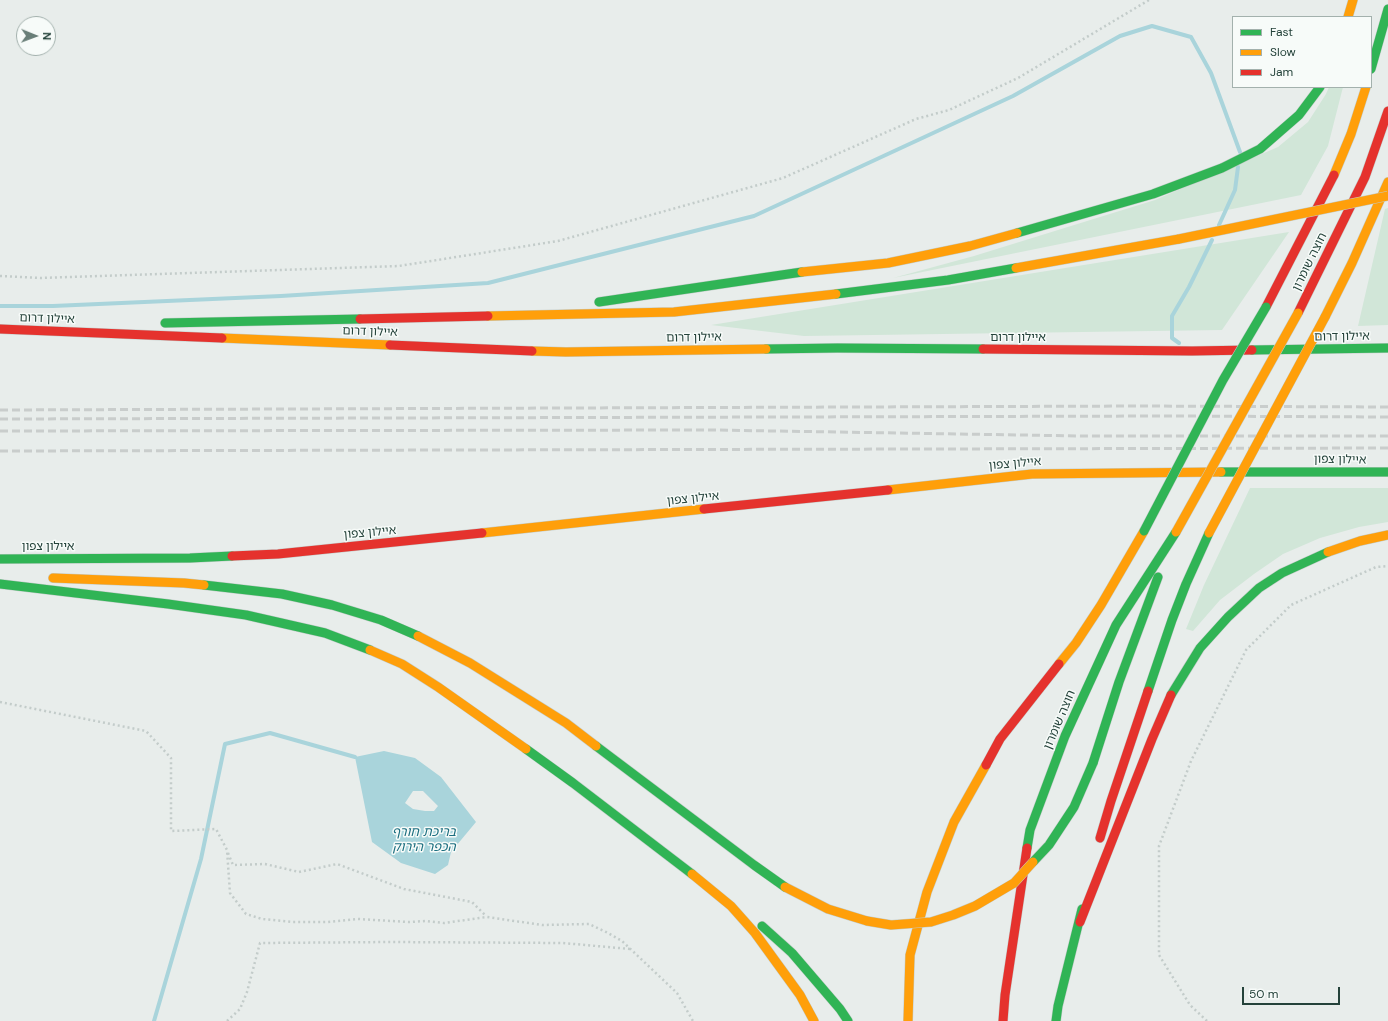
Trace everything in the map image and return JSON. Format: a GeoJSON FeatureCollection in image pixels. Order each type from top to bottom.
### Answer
{"type":"FeatureCollection","features":[{"type":"Feature","properties":{"kind":"highway"},"geometry":{"type":"LineString","coordinates":[[1348,16],[1353,0]]}},
{"type":"Feature","properties":{"kind":"highway"},"geometry":{"type":"LineString","coordinates":[[1372,65],[1388,9]]}},
{"type":"Feature","properties":{"kind":"highway"},"geometry":{"type":"LineString","coordinates":[[1372,43],[1376,15]]}},
{"type":"Feature","properties":{"kind":"highway"},"geometry":{"type":"LineString","coordinates":[[507,316],[788,274],[888,263],[970,246],[1153,194],[1222,168],[1260,149],[1300,115],[1319,88]]}},
{"type":"Feature","properties":{"kind":"highway"},"geometry":{"type":"LineString","coordinates":[[908,1021],[910,955],[927,892],[954,822],[1000,739],[1076,643],[1144,531],[1223,380],[1266,307],[1333,178],[1351,134],[1365,88]]}},
{"type":"Feature","properties":{"kind":"highway","name":"חוצה שומרון"},"geometry":{"type":"LineString","coordinates":[[1003,1021],[1005,995],[1030,830],[1065,736],[1116,625],[1174,536],[1298,313],[1365,177],[1388,110]]}},
{"type":"Feature","properties":{"kind":"highway"},"geometry":{"type":"LineString","coordinates":[[1096,850],[1172,620],[1186,584],[1209,533],[1325,317],[1352,263],[1388,182]]}},
{"type":"Feature","properties":{"kind":"highway"},"geometry":{"type":"LineString","coordinates":[[158,323],[674,312],[773,302],[948,280],[1179,239],[1388,196]]}},
{"type":"Feature","properties":{"kind":"highway"},"geometry":{"type":"LineString","coordinates":[[0,327],[95,324]]}},
{"type":"Feature","properties":{"kind":"highway","name":"איילון דרום"},"geometry":{"type":"LineString","coordinates":[[0,327],[566,352],[837,348],[1192,351],[1388,348]]}},
{"type":"Feature","properties":{"kind":"highway","name":"איילון צפון"},"geometry":{"type":"LineString","coordinates":[[0,559],[190,558],[278,554],[412,541],[1032,474],[1282,471],[1388,472]]}},
{"type":"Feature","properties":{"kind":"highway"},"geometry":{"type":"LineString","coordinates":[[1080,922],[1152,738],[1172,694],[1200,648],[1228,617],[1259,588],[1282,573],[1327,552],[1360,541],[1388,535]]}},
{"type":"Feature","properties":{"kind":"highway"},"geometry":{"type":"LineString","coordinates":[[46,578],[184,583],[282,594],[332,605],[381,620],[427,640],[470,663],[566,723],[754,865],[790,890],[828,909],[867,921],[891,925],[931,922],[975,906],[1014,883],[1049,845],[1074,807],[1093,763],[1119,682],[1174,536]]}},
{"type":"Feature","properties":{"kind":"highway"},"geometry":{"type":"LineString","coordinates":[[0,576],[15,576]]}},
{"type":"Feature","properties":{"kind":"highway"},"geometry":{"type":"LineString","coordinates":[[0,584],[246,615],[318,632],[364,647],[402,664],[438,687],[573,783],[661,849],[730,898],[792,953],[840,1009],[848,1021]]}},
{"type":"Feature","properties":{"kind":"highway"},"geometry":{"type":"LineString","coordinates":[[661,849],[731,906],[755,933],[778,963],[800,995],[814,1021]]}},
{"type":"Feature","properties":{"kind":"highway"},"geometry":{"type":"LineString","coordinates":[[1056,1021],[1058,1006],[1080,922],[1091,871]]}},
{"type":"Feature","properties":{"kind":"path"},"geometry":{"type":"LineString","coordinates":[[0,276],[40,278],[399,266],[558,241],[783,178],[916,119],[949,110],[1018,78],[1149,0]]}},
{"type":"Feature","properties":{"kind":"path"},"geometry":{"type":"LineString","coordinates":[[1207,1021],[1190,1005],[1159,955],[1159,846],[1191,761],[1246,650],[1291,605],[1376,567],[1388,566]]}},
{"type":"Feature","properties":{"kind":"path"},"geometry":{"type":"LineString","coordinates":[[0,702],[146,731],[171,758],[171,831],[216,829],[233,865],[265,864],[299,872],[338,864],[404,889],[472,902],[487,917]]}},
{"type":"Feature","properties":{"kind":"path"},"geometry":{"type":"LineString","coordinates":[[227,850],[230,893],[246,914],[262,919],[293,922],[327,922],[358,919],[409,922],[426,920],[444,923],[487,917],[542,925],[589,924],[608,933],[630,949],[677,993],[693,1021]]}},
{"type":"Feature","properties":{"kind":"path"},"geometry":{"type":"LineString","coordinates":[[227,1021],[240,1008],[247,992],[260,943],[563,943],[630,949]]}},
{"type":"Feature","properties":{"kind":"green space"},"geometry":{"type":"Polygon","coordinates":[[[1329,88],[1343,88],[1328,146],[1301,195],[893,278],[974,256],[1155,200],[1278,147],[1308,122],[1329,88]]]}},
{"type":"Feature","properties":{"kind":"green space"},"geometry":{"type":"Polygon","coordinates":[[[1388,208],[1388,325],[1358,326],[1385,209],[1388,208]]]}},
{"type":"Feature","properties":{"kind":"green space"},"geometry":{"type":"Polygon","coordinates":[[[1289,232],[1222,330],[804,336],[711,325],[1289,232]]]}},
{"type":"Feature","properties":{"kind":"green space"},"geometry":{"type":"Polygon","coordinates":[[[1250,488],[1388,488],[1388,522],[1359,527],[1320,538],[1283,554],[1220,600],[1193,631],[1186,629],[1204,585],[1250,488]]]}},
{"type":"Feature","properties":{"kind":"water","name":"בריכת חורף הכפר הירוק"},"geometry":{"type":"Polygon","coordinates":[[[384,751],[415,758],[441,777],[476,822],[451,852],[448,865],[435,874],[401,863],[372,842],[355,757],[384,751]],[[413,791],[405,803],[413,809],[434,811],[438,806],[423,791],[413,791]]]}},
{"type":"Feature","properties":{"kind":"waterway"},"geometry":{"type":"LineString","coordinates":[[0,306],[53,306],[281,296],[488,283],[754,216],[1013,96],[1120,36],[1152,26],[1191,37],[1211,73],[1240,152]]}},
{"type":"Feature","properties":{"kind":"waterway"},"geometry":{"type":"LineString","coordinates":[[1219,225],[1235,190],[1238,167]]}},
{"type":"Feature","properties":{"kind":"waterway"},"geometry":{"type":"LineString","coordinates":[[1179,343],[1172,338],[1172,316],[1189,287],[1212,240]]}},
{"type":"Feature","properties":{"kind":"waterway"},"geometry":{"type":"LineString","coordinates":[[154,1021],[201,859],[225,744],[270,733],[355,757]]}},
{"type":"Feature","properties":{"kind":"railway"},"geometry":{"type":"LineString","coordinates":[[0,410],[1141,406],[1388,407]]}},
{"type":"Feature","properties":{"kind":"railway"},"geometry":{"type":"LineString","coordinates":[[0,419],[1170,416],[1388,417]]}},
{"type":"Feature","properties":{"kind":"railway"},"geometry":{"type":"LineString","coordinates":[[0,431],[713,430],[1082,436],[1388,436]]}},
{"type":"Feature","properties":{"kind":"railway"},"geometry":{"type":"LineString","coordinates":[[0,451],[1388,448]]}},
{"type":"Feature","properties":{"kind":"traffic: fast"},"geometry":{"type":"LineString","coordinates":[[1372,65],[1388,9]]}},
{"type":"Feature","properties":{"kind":"traffic: fast"},"geometry":{"type":"LineString","coordinates":[[1017,233],[1153,194],[1222,168],[1260,149],[1299,115],[1319,88]]}},
{"type":"Feature","properties":{"kind":"traffic: fast"},"geometry":{"type":"LineString","coordinates":[[836,294],[948,280],[1016,268]]}},
{"type":"Feature","properties":{"kind":"traffic: fast"},"geometry":{"type":"LineString","coordinates":[[599,302],[802,272]]}},
{"type":"Feature","properties":{"kind":"traffic: fast"},"geometry":{"type":"LineString","coordinates":[[1144,531],[1223,380],[1266,307]]}},
{"type":"Feature","properties":{"kind":"traffic: fast"},"geometry":{"type":"LineString","coordinates":[[165,323],[360,319]]}},
{"type":"Feature","properties":{"kind":"traffic: fast"},"geometry":{"type":"LineString","coordinates":[[1252,350],[1388,348]]}},
{"type":"Feature","properties":{"kind":"traffic: fast"},"geometry":{"type":"LineString","coordinates":[[766,349],[983,349]]}},
{"type":"Feature","properties":{"kind":"traffic: fast"},"geometry":{"type":"LineString","coordinates":[[1221,472],[1388,472]]}},
{"type":"Feature","properties":{"kind":"traffic: fast"},"geometry":{"type":"LineString","coordinates":[[1027,848],[1030,830],[1065,736],[1116,625],[1176,532]]}},
{"type":"Feature","properties":{"kind":"traffic: fast"},"geometry":{"type":"LineString","coordinates":[[1148,691],[1172,620],[1186,584],[1209,533]]}},
{"type":"Feature","properties":{"kind":"traffic: fast"},"geometry":{"type":"LineString","coordinates":[[1171,695],[1200,648],[1228,617],[1259,588],[1282,573],[1328,552]]}},
{"type":"Feature","properties":{"kind":"traffic: fast"},"geometry":{"type":"LineString","coordinates":[[0,559],[190,558],[232,556]]}},
{"type":"Feature","properties":{"kind":"traffic: fast"},"geometry":{"type":"LineString","coordinates":[[1093,763],[1119,682],[1158,577]]}},
{"type":"Feature","properties":{"kind":"traffic: fast"},"geometry":{"type":"LineString","coordinates":[[0,584],[246,615],[325,633],[370,650]]}},
{"type":"Feature","properties":{"kind":"traffic: fast"},"geometry":{"type":"LineString","coordinates":[[204,585],[282,594],[332,605],[381,620],[418,636]]}},
{"type":"Feature","properties":{"kind":"traffic: fast"},"geometry":{"type":"LineString","coordinates":[[596,746],[785,887]]}},
{"type":"Feature","properties":{"kind":"traffic: fast"},"geometry":{"type":"LineString","coordinates":[[526,749],[692,874]]}},
{"type":"Feature","properties":{"kind":"traffic: fast"},"geometry":{"type":"LineString","coordinates":[[1033,862],[1049,845],[1074,807],[1093,763]]}},
{"type":"Feature","properties":{"kind":"traffic: fast"},"geometry":{"type":"LineString","coordinates":[[1056,1021],[1058,1006],[1082,909]]}},
{"type":"Feature","properties":{"kind":"traffic: fast"},"geometry":{"type":"LineString","coordinates":[[762,926],[792,953],[840,1009],[848,1021]]}},
{"type":"Feature","properties":{"kind":"traffic: slow"},"geometry":{"type":"LineString","coordinates":[[1348,16],[1353,0]]}},
{"type":"Feature","properties":{"kind":"traffic: slow"},"geometry":{"type":"LineString","coordinates":[[1334,175],[1351,134],[1366,88]]}},
{"type":"Feature","properties":{"kind":"traffic: slow"},"geometry":{"type":"LineString","coordinates":[[1325,317],[1352,263],[1388,182]]}},
{"type":"Feature","properties":{"kind":"traffic: slow"},"geometry":{"type":"LineString","coordinates":[[1179,239],[1388,196]]}},
{"type":"Feature","properties":{"kind":"traffic: slow"},"geometry":{"type":"LineString","coordinates":[[802,272],[888,263],[970,246],[1017,233]]}},
{"type":"Feature","properties":{"kind":"traffic: slow"},"geometry":{"type":"LineString","coordinates":[[1016,268],[1179,239]]}},
{"type":"Feature","properties":{"kind":"traffic: slow"},"geometry":{"type":"LineString","coordinates":[[488,316],[674,312],[836,294]]}},
{"type":"Feature","properties":{"kind":"traffic: slow"},"geometry":{"type":"LineString","coordinates":[[1176,532],[1298,313]]}},
{"type":"Feature","properties":{"kind":"traffic: slow"},"geometry":{"type":"LineString","coordinates":[[1209,533],[1325,317]]}},
{"type":"Feature","properties":{"kind":"traffic: slow"},"geometry":{"type":"LineString","coordinates":[[222,338],[390,345]]}},
{"type":"Feature","properties":{"kind":"traffic: slow"},"geometry":{"type":"LineString","coordinates":[[532,351],[566,352],[766,349]]}},
{"type":"Feature","properties":{"kind":"traffic: slow"},"geometry":{"type":"LineString","coordinates":[[888,490],[1032,474],[1221,472]]}},
{"type":"Feature","properties":{"kind":"traffic: slow"},"geometry":{"type":"LineString","coordinates":[[482,533],[704,509]]}},
{"type":"Feature","properties":{"kind":"traffic: slow"},"geometry":{"type":"LineString","coordinates":[[1059,664],[1076,643],[1101,605],[1144,531]]}},
{"type":"Feature","properties":{"kind":"traffic: slow"},"geometry":{"type":"LineString","coordinates":[[1328,552],[1360,541],[1388,535]]}},
{"type":"Feature","properties":{"kind":"traffic: slow"},"geometry":{"type":"LineString","coordinates":[[53,578],[204,585]]}},
{"type":"Feature","properties":{"kind":"traffic: slow"},"geometry":{"type":"LineString","coordinates":[[418,636],[470,663],[566,723],[596,746]]}},
{"type":"Feature","properties":{"kind":"traffic: slow"},"geometry":{"type":"LineString","coordinates":[[370,650],[402,664],[438,687],[526,749]]}},
{"type":"Feature","properties":{"kind":"traffic: slow"},"geometry":{"type":"LineString","coordinates":[[908,1021],[910,955],[927,892],[954,822],[986,765]]}},
{"type":"Feature","properties":{"kind":"traffic: slow"},"geometry":{"type":"LineString","coordinates":[[867,921],[891,925],[931,922],[953,915],[975,906],[1014,883],[1033,862]]}},
{"type":"Feature","properties":{"kind":"traffic: slow"},"geometry":{"type":"LineString","coordinates":[[692,874],[731,906],[755,933],[800,995],[814,1021]]}},
{"type":"Feature","properties":{"kind":"traffic: slow"},"geometry":{"type":"LineString","coordinates":[[785,887],[828,909],[867,921]]}},
{"type":"Feature","properties":{"kind":"traffic: jam"},"geometry":{"type":"LineString","coordinates":[[1298,313],[1365,177],[1388,111]]}},
{"type":"Feature","properties":{"kind":"traffic: jam"},"geometry":{"type":"LineString","coordinates":[[1266,307],[1334,175]]}},
{"type":"Feature","properties":{"kind":"traffic: jam"},"geometry":{"type":"LineString","coordinates":[[360,319],[488,316]]}},
{"type":"Feature","properties":{"kind":"traffic: jam"},"geometry":{"type":"LineString","coordinates":[[0,329],[222,338]]}},
{"type":"Feature","properties":{"kind":"traffic: jam"},"geometry":{"type":"LineString","coordinates":[[390,345],[532,351]]}},
{"type":"Feature","properties":{"kind":"traffic: jam"},"geometry":{"type":"LineString","coordinates":[[983,349],[1192,351],[1252,350]]}},
{"type":"Feature","properties":{"kind":"traffic: jam"},"geometry":{"type":"LineString","coordinates":[[704,509],[888,490]]}},
{"type":"Feature","properties":{"kind":"traffic: jam"},"geometry":{"type":"LineString","coordinates":[[232,556],[278,554],[482,533]]}},
{"type":"Feature","properties":{"kind":"traffic: jam"},"geometry":{"type":"LineString","coordinates":[[986,765],[1000,739],[1059,664]]}},
{"type":"Feature","properties":{"kind":"traffic: jam"},"geometry":{"type":"LineString","coordinates":[[1100,838],[1148,691]]}},
{"type":"Feature","properties":{"kind":"traffic: jam"},"geometry":{"type":"LineString","coordinates":[[1080,922],[1152,739],[1171,695]]}},
{"type":"Feature","properties":{"kind":"traffic: jam"},"geometry":{"type":"LineString","coordinates":[[1003,1021],[1005,995],[1027,848]]}}]}
